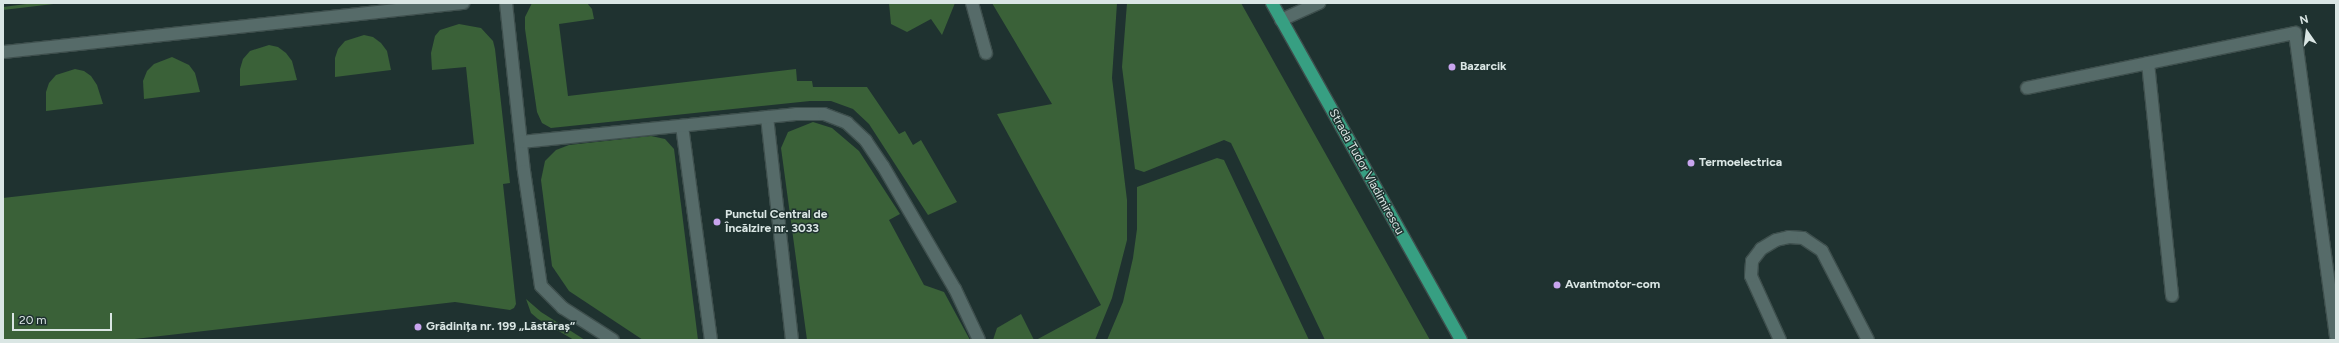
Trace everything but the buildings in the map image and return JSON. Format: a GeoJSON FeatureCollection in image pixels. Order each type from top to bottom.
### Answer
{"type":"FeatureCollection","features":[{"type":"Feature","properties":{"kind":"main road","name":"Strada Tudor Vladimirescu"},"geometry":{"type":"LineString","coordinates":[[1272,3],[1461,340]]}},
{"type":"Feature","properties":{"kind":"street"},"geometry":{"type":"LineString","coordinates":[[3,52],[463,3]]}},
{"type":"Feature","properties":{"kind":"street"},"geometry":{"type":"LineString","coordinates":[[506,3],[521,142],[541,286],[563,308],[613,340]]}},
{"type":"Feature","properties":{"kind":"street"},"geometry":{"type":"LineString","coordinates":[[972,3],[986,53]]}},
{"type":"Feature","properties":{"kind":"street"},"geometry":{"type":"LineString","coordinates":[[1281,20],[1319,3]]}},
{"type":"Feature","properties":{"kind":"street"},"geometry":{"type":"LineString","coordinates":[[2027,88],[2295,33],[2336,336]]}},
{"type":"Feature","properties":{"kind":"street"},"geometry":{"type":"LineString","coordinates":[[2148,63],[2172,296]]}},
{"type":"Feature","properties":{"kind":"street"},"geometry":{"type":"LineString","coordinates":[[521,142],[767,117],[824,114],[847,123],[866,141],[955,289],[979,340]]}},
{"type":"Feature","properties":{"kind":"street"},"geometry":{"type":"LineString","coordinates":[[767,117],[792,340]]}},
{"type":"Feature","properties":{"kind":"street"},"geometry":{"type":"LineString","coordinates":[[682,126],[711,340]]}},
{"type":"Feature","properties":{"kind":"street"},"geometry":{"type":"LineString","coordinates":[[1780,340],[1761,303],[1751,276],[1752,261],[1761,249],[1776,240],[1789,236],[1803,238],[1822,251],[1868,340]]}},
{"type":"Feature","properties":{"kind":"green space"},"geometry":{"type":"Polygon","coordinates":[[[34,3],[62,3],[3,10],[3,7],[34,3]]]}},
{"type":"Feature","properties":{"kind":"green space"},"geometry":{"type":"Polygon","coordinates":[[[532,3],[587,3],[592,9],[594,19],[559,24],[568,96],[796,69],[797,81],[812,81],[813,87],[867,87],[899,134],[905,131],[913,145],[921,140],[957,202],[928,215],[869,124],[853,109],[831,101],[810,101],[551,128],[542,123],[537,112],[525,29],[525,17],[532,3]]]}},
{"type":"Feature","properties":{"kind":"green space"},"geometry":{"type":"Polygon","coordinates":[[[889,3],[955,3],[942,35],[931,19],[907,32],[891,24],[889,3]]]}},
{"type":"Feature","properties":{"kind":"green space"},"geometry":{"type":"Polygon","coordinates":[[[992,3],[1117,3],[1112,78],[1127,200],[1127,240],[1112,298],[1095,340],[1036,340],[1101,305],[997,114],[1052,104],[992,3]]]}},
{"type":"Feature","properties":{"kind":"green space"},"geometry":{"type":"Polygon","coordinates":[[[1127,3],[1241,3],[1430,340],[1325,340],[1231,143],[1224,140],[1144,172],[1135,169],[1122,67],[1127,3]]]}},
{"type":"Feature","properties":{"kind":"green space"},"geometry":{"type":"Polygon","coordinates":[[[459,24],[481,28],[493,41],[495,49],[510,183],[503,184],[516,304],[514,308],[510,310],[455,302],[126,340],[3,340],[3,198],[474,144],[466,67],[432,70],[431,53],[435,36],[440,30],[459,24]]]}},
{"type":"Feature","properties":{"kind":"green space"},"geometry":{"type":"Polygon","coordinates":[[[364,35],[373,37],[381,43],[387,51],[391,70],[335,77],[335,58],[338,49],[345,41],[364,35]]]}},
{"type":"Feature","properties":{"kind":"green space"},"geometry":{"type":"Polygon","coordinates":[[[269,45],[278,47],[286,53],[292,61],[297,80],[240,86],[240,69],[243,59],[250,51],[269,45]]]}},
{"type":"Feature","properties":{"kind":"green space"},"geometry":{"type":"Polygon","coordinates":[[[172,57],[189,65],[195,73],[200,92],[144,99],[143,81],[147,71],[154,64],[172,57]]]}},
{"type":"Feature","properties":{"kind":"green space"},"geometry":{"type":"Polygon","coordinates":[[[75,69],[84,71],[91,76],[97,85],[103,104],[46,111],[46,92],[49,83],[56,75],[75,69]]]}},
{"type":"Feature","properties":{"kind":"green space"},"geometry":{"type":"Polygon","coordinates":[[[813,122],[832,128],[859,151],[900,214],[889,220],[924,285],[944,292],[970,340],[807,340],[781,148],[788,132],[813,122]]]}},
{"type":"Feature","properties":{"kind":"green space"},"geometry":{"type":"Polygon","coordinates":[[[651,136],[665,139],[674,149],[698,340],[643,340],[569,291],[552,266],[541,180],[545,161],[556,150],[569,145],[651,136]]]}},
{"type":"Feature","properties":{"kind":"green space"},"geometry":{"type":"Polygon","coordinates":[[[1217,158],[1224,160],[1309,340],[1107,340],[1123,302],[1133,258],[1137,229],[1137,187],[1217,158]]]}},
{"type":"Feature","properties":{"kind":"green space"},"geometry":{"type":"Polygon","coordinates":[[[526,299],[541,312],[585,340],[574,340],[538,319],[531,313],[526,299]]]}},
{"type":"Feature","properties":{"kind":"green space"},"geometry":{"type":"Polygon","coordinates":[[[1021,314],[1034,340],[993,340],[997,328],[1021,314]]]}},
{"type":"Feature","properties":{"kind":"place","name":"Bazarcik"},"geometry":{"type":"Point","coordinates":[1452,67]}},
{"type":"Feature","properties":{"kind":"place","name":"Termoelectrica"},"geometry":{"type":"Point","coordinates":[1691,163]}},
{"type":"Feature","properties":{"kind":"place","name":"Punctul Central de Încălzire nr. 3033"},"geometry":{"type":"Point","coordinates":[717,222]}},
{"type":"Feature","properties":{"kind":"place","name":"Avantmotor-com"},"geometry":{"type":"Point","coordinates":[1557,285]}},
{"type":"Feature","properties":{"kind":"place","name":"Grădinița nr. 199 „Lăstăraș“"},"geometry":{"type":"Point","coordinates":[418,327]}}]}
